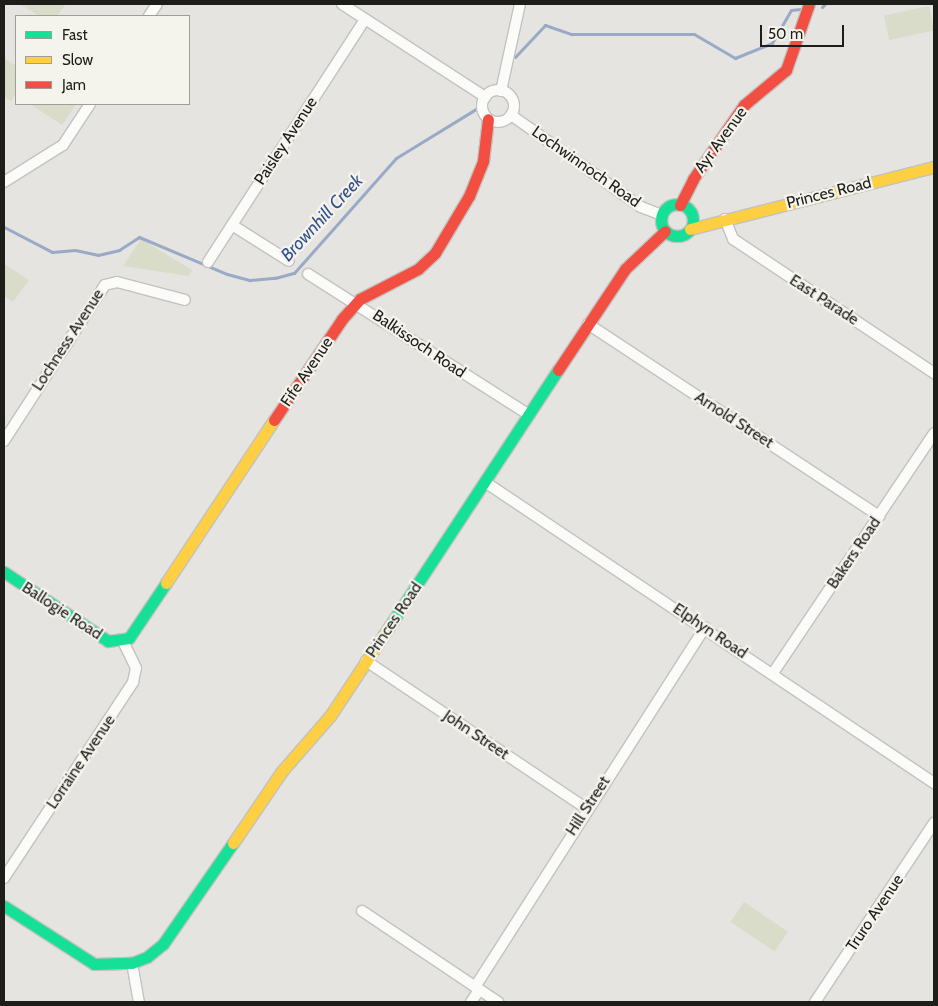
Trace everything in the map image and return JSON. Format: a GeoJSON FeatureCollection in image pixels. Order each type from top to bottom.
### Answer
{"type":"FeatureCollection","features":[{"type":"Feature","properties":{"kind":"street"},"geometry":{"type":"LineString","coordinates":[[150,15],[157,4]]}},
{"type":"Feature","properties":{"kind":"street"},"geometry":{"type":"LineString","coordinates":[[342,4],[486,97]]}},
{"type":"Feature","properties":{"kind":"street"},"geometry":{"type":"LineString","coordinates":[[500,91],[520,4]]}},
{"type":"Feature","properties":{"kind":"street","name":"Ayr Avenue"},"geometry":{"type":"LineString","coordinates":[[680,205],[693,179],[744,105],[786,70],[808,4]]}},
{"type":"Feature","properties":{"kind":"street","name":"Paisley Avenue"},"geometry":{"type":"LineString","coordinates":[[208,262],[365,19]]}},
{"type":"Feature","properties":{"kind":"street"},"geometry":{"type":"LineString","coordinates":[[500,91],[511,98],[512,115],[498,122],[488,119],[482,108],[486,97],[500,91]]}},
{"type":"Feature","properties":{"kind":"street"},"geometry":{"type":"LineString","coordinates":[[4,182],[63,145],[89,105]]}},
{"type":"Feature","properties":{"kind":"street","name":"Lochwinnoch Road"},"geometry":{"type":"LineString","coordinates":[[512,115],[641,207],[662,215]]}},
{"type":"Feature","properties":{"kind":"street","name":"Fife Avenue"},"geometry":{"type":"LineString","coordinates":[[123,641],[134,631],[356,302],[418,269],[436,253],[469,196],[483,161],[488,119]]}},
{"type":"Feature","properties":{"kind":"street","name":"Princes Road"},"geometry":{"type":"LineString","coordinates":[[690,229],[934,167]]}},
{"type":"Feature","properties":{"kind":"street"},"geometry":{"type":"LineString","coordinates":[[680,205],[692,216],[690,229],[679,236],[665,231],[662,215],[668,208],[680,205]]}},
{"type":"Feature","properties":{"kind":"street","name":"Princes Road"},"geometry":{"type":"LineString","coordinates":[[692,216],[725,219]]}},
{"type":"Feature","properties":{"kind":"street","name":"East Parade"},"geometry":{"type":"LineString","coordinates":[[725,219],[732,239],[934,373]]}},
{"type":"Feature","properties":{"kind":"street"},"geometry":{"type":"LineString","coordinates":[[232,224],[289,261]]}},
{"type":"Feature","properties":{"kind":"street","name":"Princes Road"},"geometry":{"type":"LineString","coordinates":[[132,963],[147,957],[164,944],[282,771],[330,716],[625,269],[665,231]]}},
{"type":"Feature","properties":{"kind":"street","name":"Balkissoch Road"},"geometry":{"type":"LineString","coordinates":[[308,274],[356,302],[442,362],[529,415]]}},
{"type":"Feature","properties":{"kind":"street","name":"Lochness Avenue"},"geometry":{"type":"LineString","coordinates":[[4,441],[105,285],[118,282],[185,300]]}},
{"type":"Feature","properties":{"kind":"street","name":"Arnold Street"},"geometry":{"type":"LineString","coordinates":[[588,324],[879,516]]}},
{"type":"Feature","properties":{"kind":"street","name":"Bakers Road"},"geometry":{"type":"LineString","coordinates":[[774,673],[934,432]]}},
{"type":"Feature","properties":{"kind":"street","name":"Elphyn Road"},"geometry":{"type":"LineString","coordinates":[[485,482],[774,673],[934,783]]}},
{"type":"Feature","properties":{"kind":"street","name":"Ballogie Road"},"geometry":{"type":"LineString","coordinates":[[4,572],[108,641],[123,641]]}},
{"type":"Feature","properties":{"kind":"street","name":"Hill Street"},"geometry":{"type":"LineString","coordinates":[[471,1002],[477,988],[586,808],[705,628]]}},
{"type":"Feature","properties":{"kind":"street","name":"Lorraine Avenue"},"geometry":{"type":"LineString","coordinates":[[4,878],[134,682],[136,668],[123,641]]}},
{"type":"Feature","properties":{"kind":"street","name":"John Street"},"geometry":{"type":"LineString","coordinates":[[366,662],[586,808]]}},
{"type":"Feature","properties":{"kind":"street","name":"Truro Avenue"},"geometry":{"type":"LineString","coordinates":[[815,1002],[934,823]]}},
{"type":"Feature","properties":{"kind":"street"},"geometry":{"type":"LineString","coordinates":[[4,907],[94,964],[132,963],[138,1002]]}},
{"type":"Feature","properties":{"kind":"street"},"geometry":{"type":"LineString","coordinates":[[362,911],[498,1002]]}},
{"type":"Feature","properties":{"kind":"green space"},"geometry":{"type":"Polygon","coordinates":[[[20,4],[66,4],[58,15],[37,15],[20,4]]]}},
{"type":"Feature","properties":{"kind":"green space"},"geometry":{"type":"Polygon","coordinates":[[[929,6],[934,30],[889,40],[884,16],[929,6]]]}},
{"type":"Feature","properties":{"kind":"green space"},"geometry":{"type":"Polygon","coordinates":[[[4,58],[15,65],[15,95],[11,101],[4,96],[4,58]]]}},
{"type":"Feature","properties":{"kind":"green space"},"geometry":{"type":"Polygon","coordinates":[[[32,105],[75,105],[62,125],[32,105]]]}},
{"type":"Feature","properties":{"kind":"green space"},"geometry":{"type":"Polygon","coordinates":[[[141,239],[192,270],[189,276],[123,266],[141,239]]]}},
{"type":"Feature","properties":{"kind":"green space"},"geometry":{"type":"Polygon","coordinates":[[[4,264],[29,280],[13,302],[4,296],[4,264]]]}},
{"type":"Feature","properties":{"kind":"green space"},"geometry":{"type":"Polygon","coordinates":[[[744,902],[788,932],[775,952],[731,922],[744,902]]]}},
{"type":"Feature","properties":{"kind":"waterway","name":"Brownhill Creek"},"geometry":{"type":"LineString","coordinates":[[822,7],[825,4]]}},
{"type":"Feature","properties":{"kind":"waterway","name":"Brownhill Creek"},"geometry":{"type":"LineString","coordinates":[[515,57],[545,25],[571,34],[694,34],[735,58],[772,43],[791,10],[801,9]]}},
{"type":"Feature","properties":{"kind":"waterway","name":"Brownhill Creek"},"geometry":{"type":"LineString","coordinates":[[4,227],[52,252],[75,250],[98,255],[119,250],[139,237],[227,274],[250,280],[275,278],[294,273],[396,158],[476,109]]}},
{"type":"Feature","properties":{"kind":"traffic: fast"},"geometry":{"type":"LineString","coordinates":[[677,204],[683,205],[688,209],[692,214],[693,220],[692,226],[688,231],[683,235],[677,236],[671,235],[666,231],[662,226],[661,220],[662,214],[666,209],[671,205],[677,204]]}},
{"type":"Feature","properties":{"kind":"traffic: fast"},"geometry":{"type":"LineString","coordinates":[[391,624],[558,370]]}},
{"type":"Feature","properties":{"kind":"traffic: fast"},"geometry":{"type":"LineString","coordinates":[[4,572],[108,641],[129,638],[166,583]]}},
{"type":"Feature","properties":{"kind":"traffic: fast"},"geometry":{"type":"LineString","coordinates":[[4,906],[94,964],[132,963],[147,957],[163,944],[233,843]]}},
{"type":"Feature","properties":{"kind":"traffic: slow"},"geometry":{"type":"LineString","coordinates":[[690,229],[934,167]]}},
{"type":"Feature","properties":{"kind":"traffic: slow"},"geometry":{"type":"LineString","coordinates":[[166,583],[274,420]]}},
{"type":"Feature","properties":{"kind":"traffic: slow"},"geometry":{"type":"LineString","coordinates":[[233,843],[282,771],[330,716],[391,624]]}},
{"type":"Feature","properties":{"kind":"traffic: jam"},"geometry":{"type":"LineString","coordinates":[[680,205],[693,179],[744,105],[786,70],[809,4]]}},
{"type":"Feature","properties":{"kind":"traffic: jam"},"geometry":{"type":"LineString","coordinates":[[274,420],[342,319],[360,299],[418,269],[435,253],[469,196],[483,161],[488,119]]}},
{"type":"Feature","properties":{"kind":"traffic: jam"},"geometry":{"type":"LineString","coordinates":[[558,370],[625,269],[665,231]]}}]}
